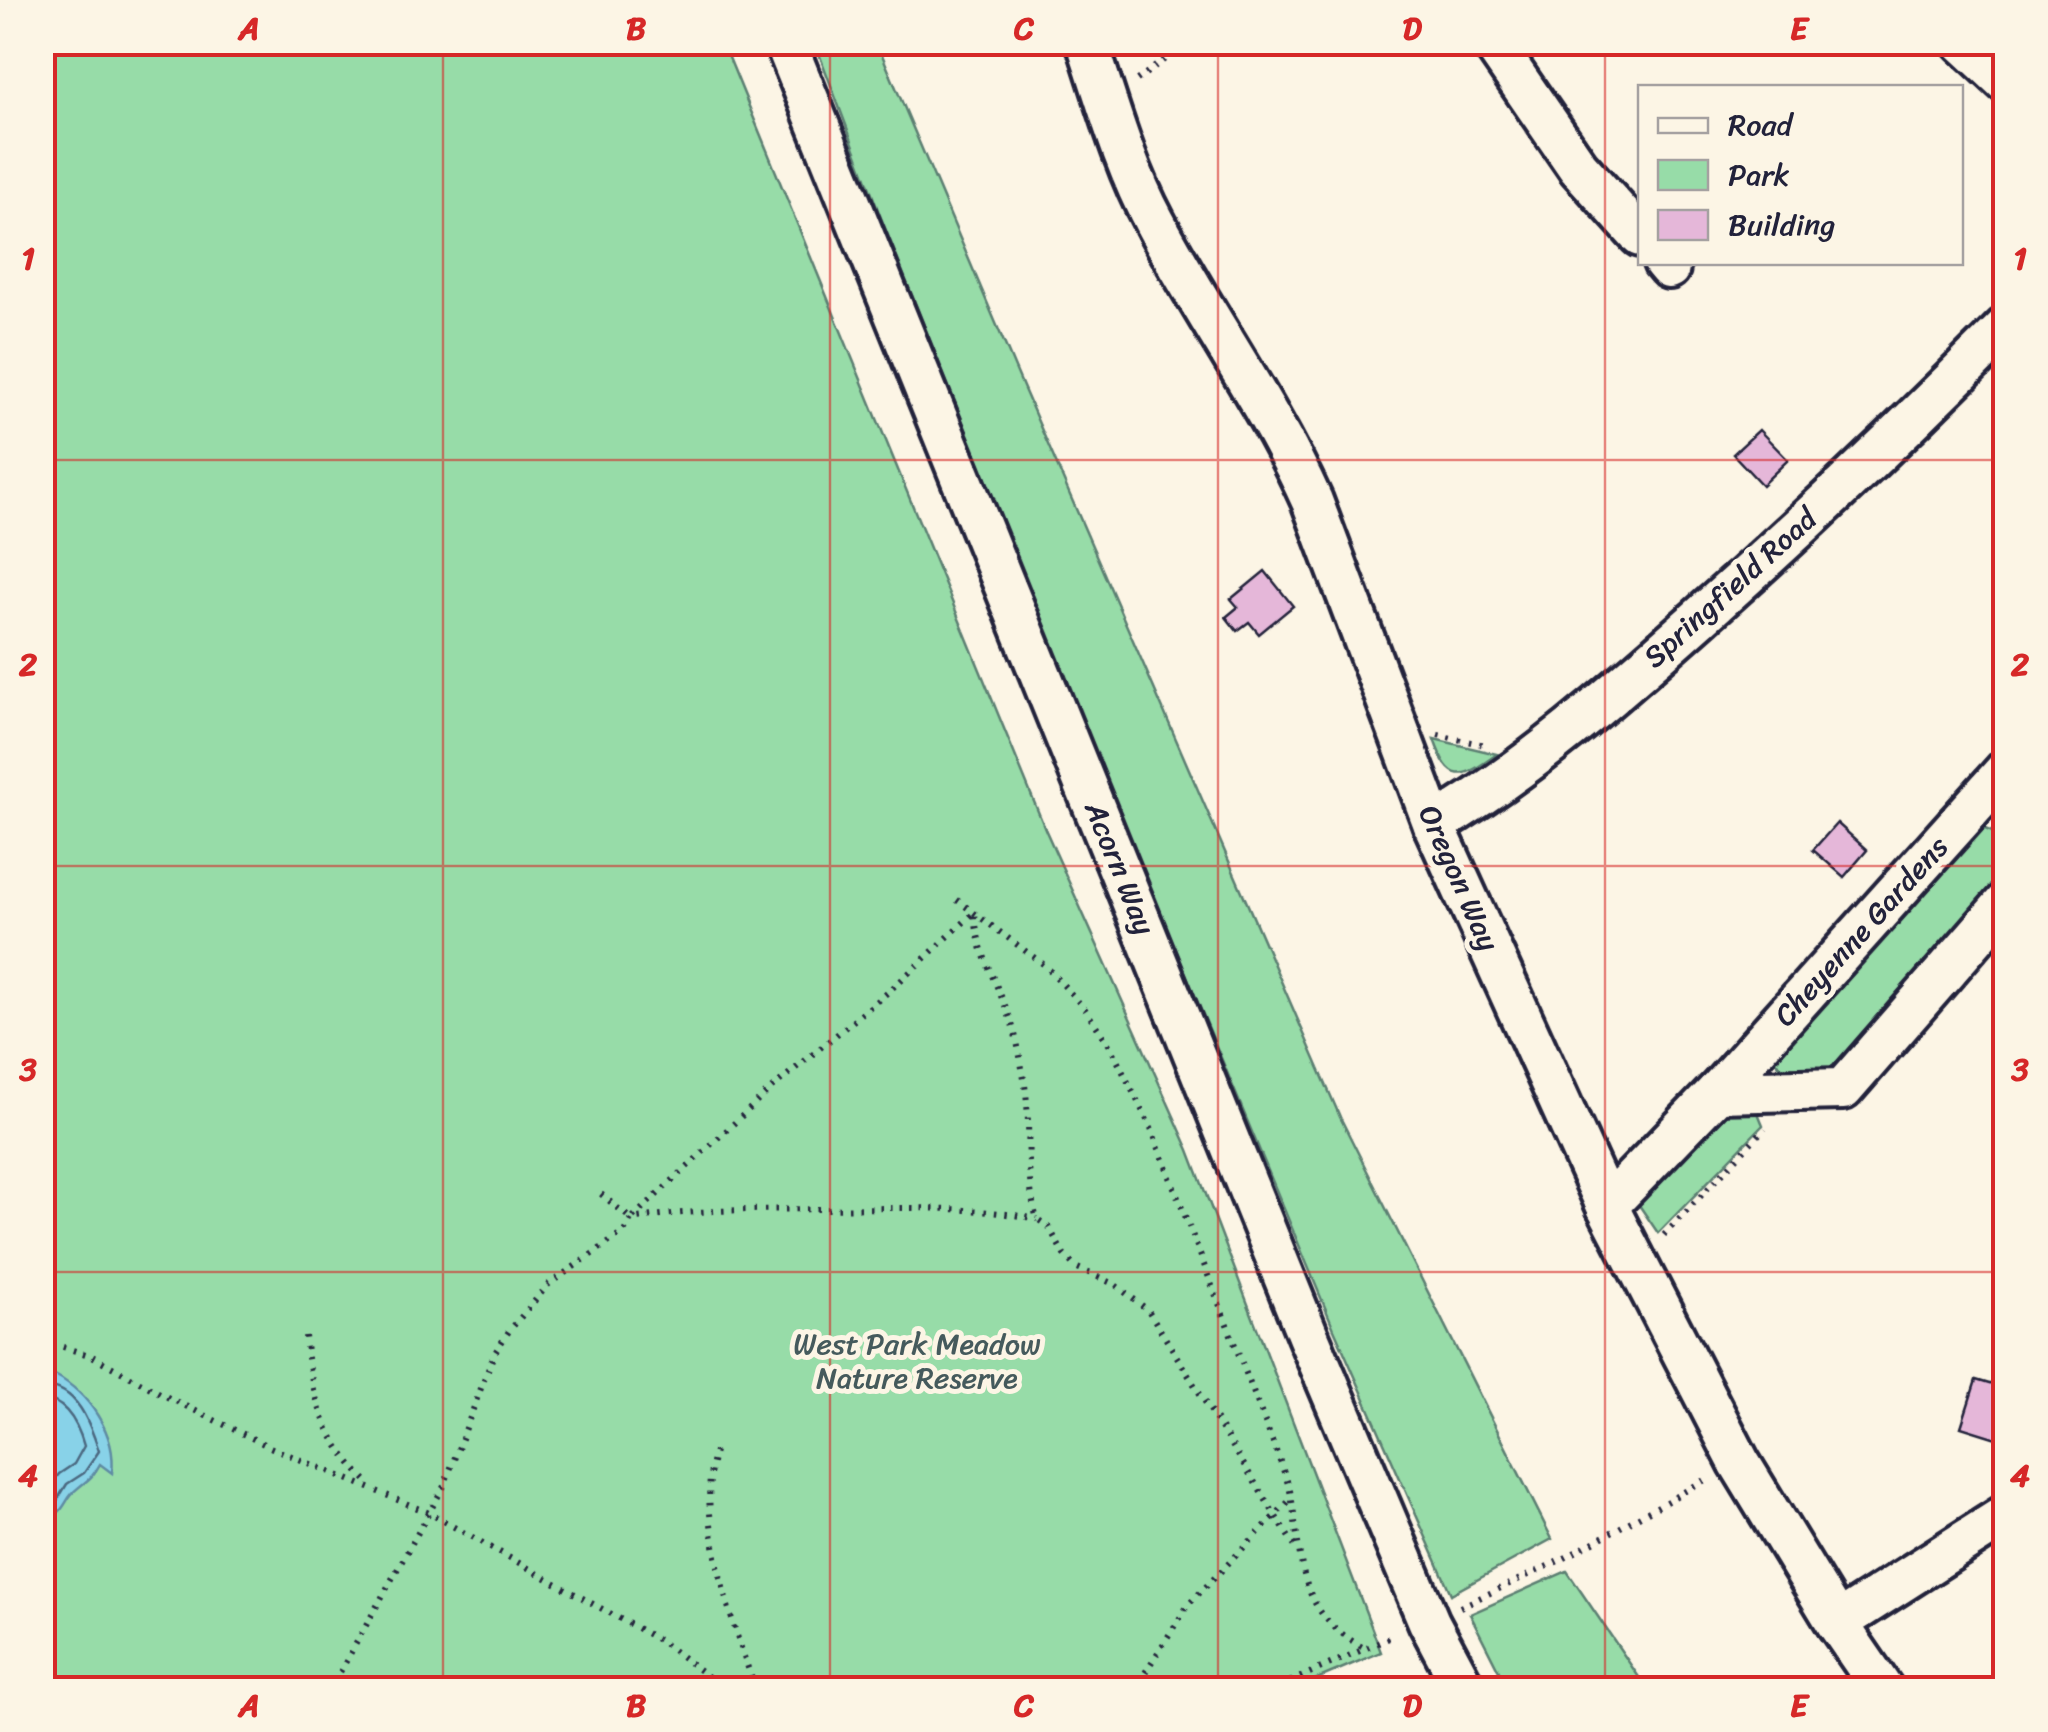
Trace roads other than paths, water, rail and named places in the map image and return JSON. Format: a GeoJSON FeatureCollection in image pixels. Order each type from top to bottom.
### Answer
{"type":"FeatureCollection","features":[{"type":"Feature","properties":{"kind":"street","name":"Acorn Way"},"geometry":{"type":"LineString","coordinates":[[785,42],[1308,1336],[1429,1622],[1465,1690]]}},
{"type":"Feature","properties":{"kind":"street","name":"Oregon Way"},"geometry":{"type":"LineString","coordinates":[[1086,42],[1136,186],[1294,462],[1327,539],[1434,824],[1607,1206],[1739,1462],[1882,1690]]}},
{"type":"Feature","properties":{"kind":"street"},"geometry":{"type":"LineString","coordinates":[[1492,42],[1578,167],[1638,234]]}},
{"type":"Feature","properties":{"kind":"street"},"geometry":{"type":"LineString","coordinates":[[1963,42],[2006,82]]}},
{"type":"Feature","properties":{"kind":"street","name":"Springfield Road"},"geometry":{"type":"LineString","coordinates":[[1434,824],[1481,797],[1535,756],[1753,570],[2006,328]]}},
{"type":"Feature","properties":{"kind":"street","name":"Cheyenne Gardens"},"geometry":{"type":"LineString","coordinates":[[1607,1206],[1718,1092],[2006,770]]}},
{"type":"Feature","properties":{"kind":"street"},"geometry":{"type":"LineString","coordinates":[[1718,1092],[1843,1090],[2006,902]]}},
{"type":"Feature","properties":{"kind":"street"},"geometry":{"type":"LineString","coordinates":[[1837,1623],[2006,1515]]}},
{"type":"Feature","properties":{"kind":"water"},"geometry":{"type":"Polygon","coordinates":[[[55,1375],[79,1392],[98,1416],[110,1443],[112,1473],[100,1464],[61,1510],[43,1520],[43,1376],[55,1375]]]}},
{"type":"Feature","properties":{"kind":"park label","name":"West Park Meadow Nature Reserve"},"geometry":{"type":"Point","coordinates":[917,1361]}}]}
